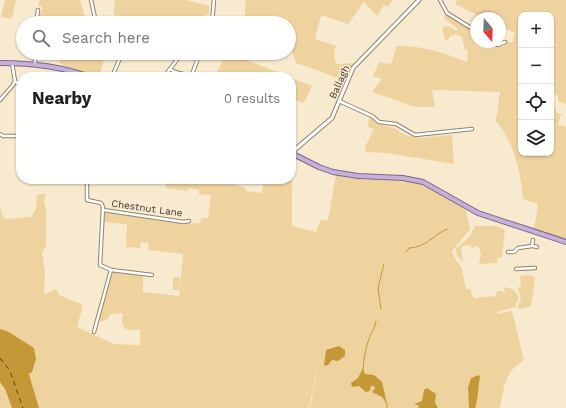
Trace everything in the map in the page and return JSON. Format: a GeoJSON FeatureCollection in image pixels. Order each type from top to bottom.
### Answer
{"type":"FeatureCollection","features":[{"type":"Feature","properties":{"kind":"main road"},"geometry":{"type":"LineString","coordinates":[[0,63],[35,64],[68,72]]}},
{"type":"Feature","properties":{"kind":"main road"},"geometry":{"type":"LineString","coordinates":[[296,155],[327,170],[357,176],[403,178],[423,182],[486,216],[566,242]]}},
{"type":"Feature","properties":{"kind":"street"},"geometry":{"type":"LineString","coordinates":[[91,0],[95,16]]}},
{"type":"Feature","properties":{"kind":"street"},"geometry":{"type":"LineString","coordinates":[[213,16],[214,0]]}},
{"type":"Feature","properties":{"kind":"street","name":"Ballagh"},"geometry":{"type":"LineString","coordinates":[[296,149],[332,118],[338,101],[355,66],[419,0]]}},
{"type":"Feature","properties":{"kind":"street"},"geometry":{"type":"LineString","coordinates":[[440,0],[447,13],[470,27]]}},
{"type":"Feature","properties":{"kind":"street"},"geometry":{"type":"LineString","coordinates":[[37,16],[38,10]]}},
{"type":"Feature","properties":{"kind":"street"},"geometry":{"type":"LineString","coordinates":[[114,72],[119,60]]}},
{"type":"Feature","properties":{"kind":"street"},"geometry":{"type":"LineString","coordinates":[[168,72],[177,60]]}},
{"type":"Feature","properties":{"kind":"street"},"geometry":{"type":"LineString","coordinates":[[193,72],[198,61]]}},
{"type":"Feature","properties":{"kind":"street"},"geometry":{"type":"LineString","coordinates":[[0,100],[12,88],[15,81],[12,63]]}},
{"type":"Feature","properties":{"kind":"street"},"geometry":{"type":"LineString","coordinates":[[170,69],[176,72]]}},
{"type":"Feature","properties":{"kind":"street"},"geometry":{"type":"LineString","coordinates":[[338,101],[372,116],[379,122],[396,124],[415,135],[472,129]]}},
{"type":"Feature","properties":{"kind":"street"},"geometry":{"type":"LineString","coordinates":[[0,134],[3,136],[16,136]]}},
{"type":"Feature","properties":{"kind":"street","name":"Chestnut Lane"},"geometry":{"type":"LineString","coordinates":[[87,184],[87,200],[101,204],[103,210],[99,262],[101,267],[112,270]]}},
{"type":"Feature","properties":{"kind":"street","name":"Chestnut Lane"},"geometry":{"type":"LineString","coordinates":[[103,210],[184,222],[189,221]]}},
{"type":"Feature","properties":{"kind":"street"},"geometry":{"type":"LineString","coordinates":[[533,240],[534,246]]}},
{"type":"Feature","properties":{"kind":"street"},"geometry":{"type":"LineString","coordinates":[[508,252],[514,252],[518,248],[537,247]]}},
{"type":"Feature","properties":{"kind":"street"},"geometry":{"type":"LineString","coordinates":[[516,269],[535,268]]}},
{"type":"Feature","properties":{"kind":"street"},"geometry":{"type":"LineString","coordinates":[[94,332],[112,270],[152,275]]}},
{"type":"Feature","properties":{"kind":"shaded area"},"geometry":{"type":"Polygon","coordinates":[[[5,0],[16,0],[12,19],[1,17],[5,0]]]}},
{"type":"Feature","properties":{"kind":"shaded area"},"geometry":{"type":"Polygon","coordinates":[[[40,0],[80,0],[84,16],[39,16],[42,7],[38,5],[40,0]]]}},
{"type":"Feature","properties":{"kind":"shaded area"},"geometry":{"type":"Polygon","coordinates":[[[115,0],[186,0],[209,6],[209,14],[205,16],[114,15],[115,0]]]}},
{"type":"Feature","properties":{"kind":"shaded area"},"geometry":{"type":"Polygon","coordinates":[[[246,0],[393,0],[387,7],[384,5],[377,16],[364,2],[348,24],[321,15],[315,39],[336,46],[334,53],[336,64],[354,63],[346,79],[333,77],[296,63],[296,16],[245,16],[246,0]]]}},
{"type":"Feature","properties":{"kind":"shaded area"},"geometry":{"type":"Polygon","coordinates":[[[457,0],[566,0],[566,104],[558,101],[558,96],[554,94],[554,12],[518,12],[518,156],[554,156],[554,108],[556,109],[555,112],[561,114],[558,125],[566,127],[566,239],[534,230],[538,204],[523,199],[515,157],[507,137],[495,120],[500,92],[432,90],[435,107],[416,107],[372,92],[382,79],[373,76],[379,62],[391,64],[397,46],[433,50],[467,62],[468,50],[465,50],[462,37],[455,34],[453,36],[451,35],[447,41],[445,38],[443,27],[448,26],[456,31],[458,29],[444,19],[445,15],[455,18],[470,29],[470,48],[506,48],[507,41],[512,43],[515,33],[506,29],[506,12],[471,12],[455,4],[457,0]]]}},
{"type":"Feature","properties":{"kind":"shaded area"},"geometry":{"type":"Polygon","coordinates":[[[60,60],[104,60],[100,72],[84,72],[60,64],[60,60]]]}},
{"type":"Feature","properties":{"kind":"shaded area"},"geometry":{"type":"Polygon","coordinates":[[[223,60],[249,60],[277,72],[217,72],[223,60]]]}},
{"type":"Feature","properties":{"kind":"shaded area"},"geometry":{"type":"Polygon","coordinates":[[[296,80],[312,86],[304,103],[296,101],[296,80]]]}},
{"type":"Feature","properties":{"kind":"shaded area"},"geometry":{"type":"Polygon","coordinates":[[[369,117],[377,124],[395,128],[405,135],[418,138],[452,135],[454,164],[387,153],[365,152],[365,147],[374,129],[368,127],[369,117]]]}},
{"type":"Feature","properties":{"kind":"shaded area"},"geometry":{"type":"Polygon","coordinates":[[[336,175],[356,179],[415,182],[429,187],[466,210],[470,229],[452,251],[462,269],[466,289],[470,289],[474,298],[496,296],[497,291],[502,291],[505,294],[504,287],[513,289],[519,297],[515,307],[497,312],[497,314],[512,311],[524,360],[508,375],[504,386],[500,408],[310,408],[320,356],[309,408],[39,408],[29,373],[35,362],[34,348],[9,332],[0,329],[0,207],[4,219],[31,217],[36,209],[37,195],[46,193],[44,201],[46,209],[46,246],[42,253],[45,271],[44,294],[56,289],[59,295],[83,305],[77,327],[114,344],[140,345],[140,330],[129,330],[124,328],[122,322],[123,313],[110,314],[107,320],[98,322],[113,272],[143,275],[143,292],[179,296],[180,290],[173,290],[173,277],[180,277],[180,289],[183,254],[148,250],[149,243],[141,242],[140,248],[126,247],[127,224],[103,222],[104,212],[184,224],[199,223],[202,218],[208,218],[211,195],[199,194],[199,190],[188,188],[187,191],[166,188],[166,184],[236,184],[245,188],[246,191],[262,193],[263,184],[292,184],[292,226],[316,232],[321,220],[328,220],[336,175]]]}},
{"type":"Feature","properties":{"kind":"shaded area"},"geometry":{"type":"Polygon","coordinates":[[[475,226],[496,226],[505,230],[502,257],[497,258],[497,263],[479,264],[481,254],[478,245],[472,248],[470,245],[463,246],[461,248],[463,262],[457,256],[456,249],[470,236],[475,226]]]}},
{"type":"Feature","properties":{"kind":"shaded area"},"geometry":{"type":"Polygon","coordinates":[[[529,275],[535,278],[531,307],[519,309],[518,306],[521,299],[518,288],[521,285],[520,276],[529,275]]]}},
{"type":"Feature","properties":{"kind":"shaded area"},"geometry":{"type":"Polygon","coordinates":[[[0,329],[9,332],[34,348],[36,359],[32,372],[29,374],[39,408],[12,408],[5,389],[0,382],[0,329]]]}},
{"type":"Feature","properties":{"kind":"shaded area"},"geometry":{"type":"Polygon","coordinates":[[[339,346],[345,350],[345,356],[338,361],[332,360],[328,365],[324,366],[326,350],[339,346]]]}},
{"type":"Feature","properties":{"kind":"shaded area"},"geometry":{"type":"Polygon","coordinates":[[[363,368],[365,374],[374,375],[382,382],[387,404],[382,397],[372,392],[375,388],[374,386],[371,386],[370,391],[366,392],[359,386],[352,387],[351,383],[358,378],[363,368]]]}},
{"type":"Feature","properties":{"kind":"shaded area"},"geometry":{"type":"Polygon","coordinates":[[[479,375],[476,405],[475,408],[469,408],[468,388],[471,378],[479,375]]]}},
{"type":"Feature","properties":{"kind":"shaded area"},"geometry":{"type":"Polygon","coordinates":[[[0,382],[5,389],[12,408],[0,408],[0,382]]]}},
{"type":"Feature","properties":{"kind":"shaded area"},"geometry":{"type":"Polygon","coordinates":[[[427,388],[436,394],[435,403],[438,408],[419,408],[418,405],[414,404],[422,401],[424,390],[427,388]]]}},
{"type":"Feature","properties":{"kind":"waterway"},"geometry":{"type":"LineString","coordinates":[[406,252],[409,248],[420,246],[447,229]]}},
{"type":"Feature","properties":{"kind":"waterway"},"geometry":{"type":"LineString","coordinates":[[381,309],[378,288],[384,264]]}},
{"type":"Feature","properties":{"kind":"waterway"},"geometry":{"type":"LineString","coordinates":[[363,369],[367,346],[376,321]]}},
{"type":"Feature","properties":{"kind":"waterway"},"geometry":{"type":"LineString","coordinates":[[387,403],[387,408]]}},
{"type":"Feature","properties":{"kind":"ferry route"},"geometry":{"type":"LineString","coordinates":[[0,358],[10,371],[23,408]]}}]}
